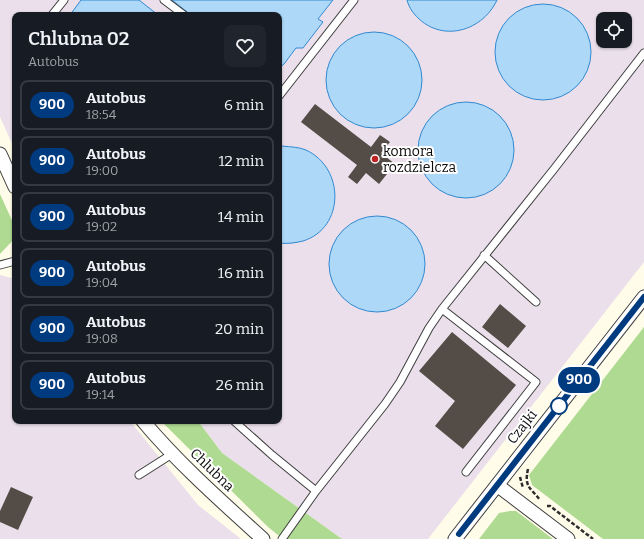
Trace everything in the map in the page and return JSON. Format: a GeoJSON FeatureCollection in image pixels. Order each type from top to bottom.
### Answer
{"type":"FeatureCollection","features":[{"type":"Feature","properties":{"kind":"street"},"geometry":{"type":"LineString","coordinates":[[0,154],[12,180]]}},
{"type":"Feature","properties":{"kind":"street","name":"Czajki"},"geometry":{"type":"LineString","coordinates":[[455,539],[644,297]]}},
{"type":"Feature","properties":{"kind":"street","name":"Chlubna"},"geometry":{"type":"LineString","coordinates":[[146,424],[190,472],[262,539]]}},
{"type":"Feature","properties":{"kind":"street"},"geometry":{"type":"LineString","coordinates":[[497,485],[519,494],[568,539]]}},
{"type":"Feature","properties":{"kind":"lane"},"geometry":{"type":"LineString","coordinates":[[54,12],[64,0]]}},
{"type":"Feature","properties":{"kind":"lane"},"geometry":{"type":"LineString","coordinates":[[164,0],[180,12]]}},
{"type":"Feature","properties":{"kind":"lane"},"geometry":{"type":"LineString","coordinates":[[282,90],[354,0]]}},
{"type":"Feature","properties":{"kind":"lane"},"geometry":{"type":"LineString","coordinates":[[282,539],[316,491],[385,404],[400,382],[429,328],[442,309],[554,169],[644,53]]}},
{"type":"Feature","properties":{"kind":"lane"},"geometry":{"type":"LineString","coordinates":[[484,256],[536,302]]}},
{"type":"Feature","properties":{"kind":"lane"},"geometry":{"type":"LineString","coordinates":[[0,265],[12,261]]}},
{"type":"Feature","properties":{"kind":"lane"},"geometry":{"type":"LineString","coordinates":[[442,309],[536,382],[466,472]]}},
{"type":"Feature","properties":{"kind":"lane"},"geometry":{"type":"LineString","coordinates":[[237,424],[316,491]]}},
{"type":"Feature","properties":{"kind":"lane"},"geometry":{"type":"LineString","coordinates":[[139,474],[172,454]]}},
{"type":"Feature","properties":{"kind":"path"},"geometry":{"type":"LineString","coordinates":[[531,463],[526,477],[529,488],[542,502]]}},
{"type":"Feature","properties":{"kind":"path"},"geometry":{"type":"LineString","coordinates":[[545,506],[548,510]]}},
{"type":"Feature","properties":{"kind":"shaded area"},"geometry":{"type":"Polygon","coordinates":[[[0,0],[644,0],[644,262],[428,539],[342,539],[222,453],[200,424],[282,424],[282,12],[12,12],[12,143],[0,117],[0,0]]]}},
{"type":"Feature","properties":{"kind":"shaded area"},"geometry":{"type":"Polygon","coordinates":[[[0,275],[12,278],[12,424],[132,424],[198,505],[241,539],[0,539],[0,275]]]}},
{"type":"Feature","properties":{"kind":"green space"},"geometry":{"type":"Polygon","coordinates":[[[0,194],[12,220],[12,241],[0,254],[0,194]]]}},
{"type":"Feature","properties":{"kind":"green space"},"geometry":{"type":"Polygon","coordinates":[[[644,327],[644,539],[603,539],[532,485],[529,475],[644,327]]]}},
{"type":"Feature","properties":{"kind":"green space"},"geometry":{"type":"Polygon","coordinates":[[[164,424],[200,424],[222,453],[342,539],[283,539],[268,527],[164,424]]]}},
{"type":"Feature","properties":{"kind":"green space"},"geometry":{"type":"Polygon","coordinates":[[[516,511],[553,539],[479,539],[499,513],[516,511]]]}},
{"type":"Feature","properties":{"kind":"water"},"geometry":{"type":"Polygon","coordinates":[[[81,0],[139,0],[154,12],[72,12],[81,0]]]}},
{"type":"Feature","properties":{"kind":"water"},"geometry":{"type":"Polygon","coordinates":[[[172,0],[333,0],[318,19],[323,22],[303,48],[296,48],[282,66],[282,12],[187,12],[172,0]]]}},
{"type":"Feature","properties":{"kind":"water"},"geometry":{"type":"Polygon","coordinates":[[[407,0],[497,0],[490,12],[480,21],[458,31],[445,31],[433,28],[422,21],[412,11],[407,0]]]}},
{"type":"Feature","properties":{"kind":"water"},"geometry":{"type":"Polygon","coordinates":[[[543,4],[562,7],[577,18],[588,33],[591,52],[588,71],[577,86],[562,97],[543,100],[524,97],[509,86],[498,71],[495,52],[498,33],[509,18],[524,7],[543,4]]]}},
{"type":"Feature","properties":{"kind":"water"},"geometry":{"type":"Polygon","coordinates":[[[374,32],[393,35],[408,46],[419,61],[422,80],[419,99],[408,114],[393,125],[374,128],[355,125],[340,114],[329,99],[326,80],[329,61],[340,46],[355,35],[374,32]]]}},
{"type":"Feature","properties":{"kind":"water"},"geometry":{"type":"Polygon","coordinates":[[[466,102],[485,105],[500,116],[511,131],[514,150],[511,169],[500,184],[485,195],[466,198],[447,195],[432,184],[421,169],[418,150],[421,131],[432,116],[447,105],[466,102]]]}},
{"type":"Feature","properties":{"kind":"water"},"geometry":{"type":"Polygon","coordinates":[[[282,146],[306,150],[319,159],[328,170],[333,183],[335,197],[333,211],[327,224],[317,234],[303,241],[282,243],[282,146]]]}},
{"type":"Feature","properties":{"kind":"water"},"geometry":{"type":"Polygon","coordinates":[[[377,216],[396,219],[411,230],[422,245],[425,264],[422,283],[411,298],[396,309],[377,312],[358,309],[343,298],[332,283],[329,264],[332,245],[343,230],[358,219],[377,216]]]}},
{"type":"Feature","properties":{"kind":"building"},"geometry":{"type":"Polygon","coordinates":[[[315,104],[371,147],[380,135],[390,142],[381,153],[395,164],[379,184],[366,173],[357,184],[348,177],[357,165],[301,122],[315,104]]]}},
{"type":"Feature","properties":{"kind":"building"},"geometry":{"type":"Polygon","coordinates":[[[500,304],[526,326],[508,348],[482,327],[500,304]]]}},
{"type":"Feature","properties":{"kind":"building"},"geometry":{"type":"Polygon","coordinates":[[[452,332],[516,385],[463,449],[435,426],[455,401],[419,371],[452,332]]]}},
{"type":"Feature","properties":{"kind":"building"},"geometry":{"type":"Polygon","coordinates":[[[11,487],[33,497],[18,530],[0,522],[0,511],[11,487]]]}},
{"type":"Feature","properties":{"kind":"bus line","name":"900"},"geometry":{"type":"LineString","coordinates":[[459,534],[644,297]]}},
{"type":"Feature","properties":{"kind":"place","name":"komora rozdzielcza"},"geometry":{"type":"Point","coordinates":[375,159]}}]}
